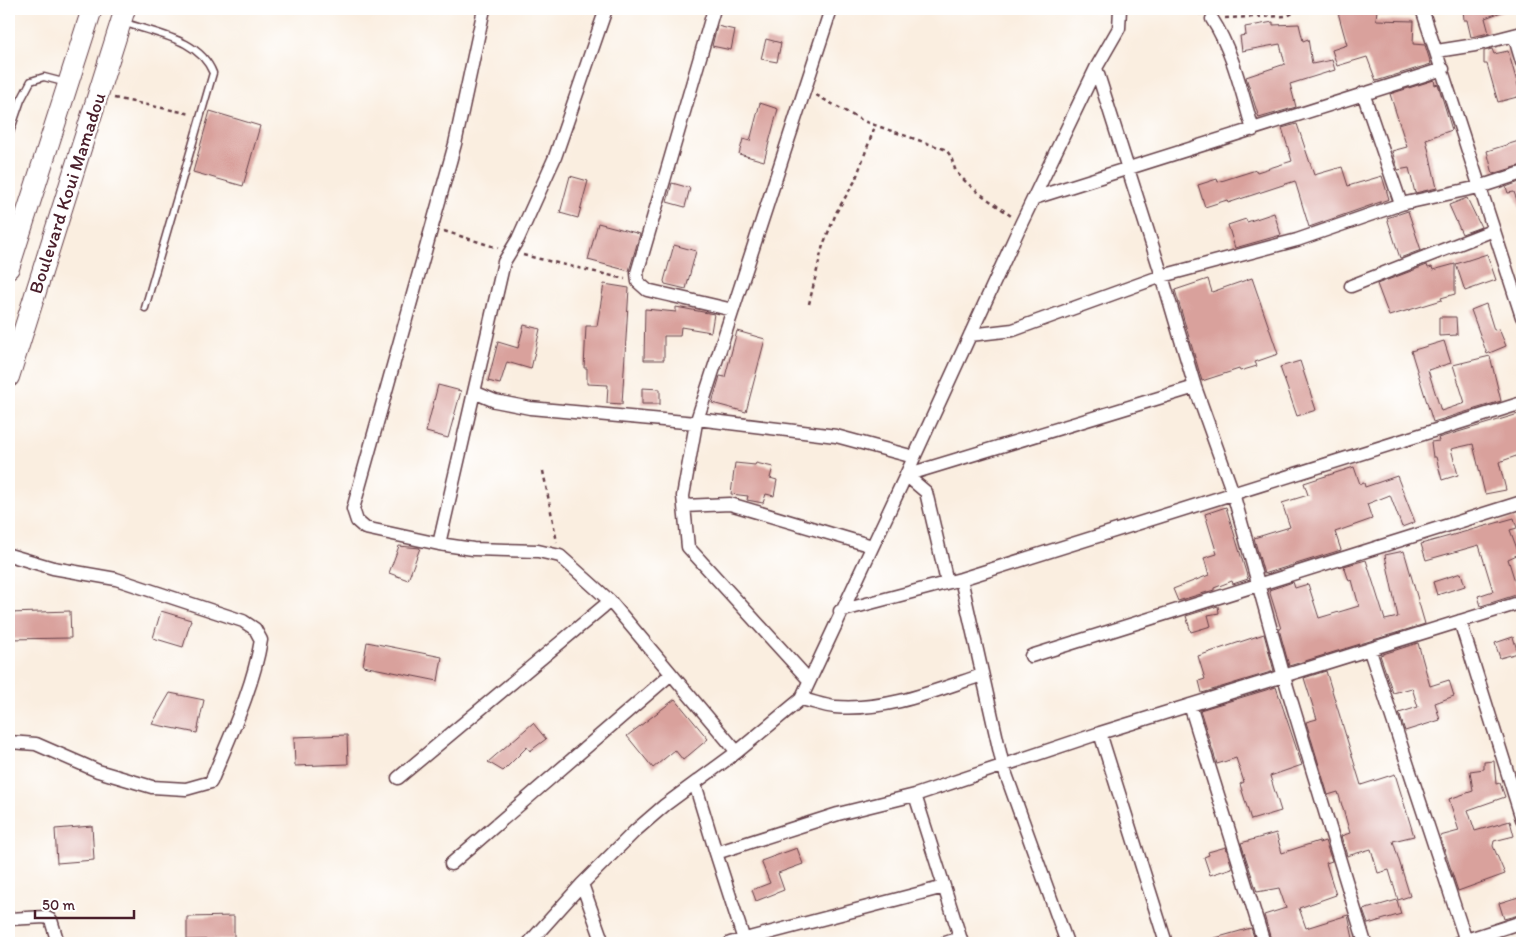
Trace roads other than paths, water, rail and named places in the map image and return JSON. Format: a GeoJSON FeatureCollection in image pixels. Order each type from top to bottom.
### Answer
{"type":"FeatureCollection","features":[{"type":"Feature","properties":{"kind":"main road","name":"Boulevard Koui Mamadou"},"geometry":{"type":"LineString","coordinates":[[9,268],[92,9]]}},
{"type":"Feature","properties":{"kind":"main road","name":"Boulevard Koui Mamadou"},"geometry":{"type":"LineString","coordinates":[[9,376],[98,95],[121,13]]}},
{"type":"Feature","properties":{"kind":"street"},"geometry":{"type":"LineString","coordinates":[[484,9],[455,144],[353,509],[357,521],[365,528],[438,544],[473,549],[538,551],[560,556],[610,601],[737,752]]}},
{"type":"Feature","properties":{"kind":"street"},"geometry":{"type":"LineString","coordinates":[[438,544],[482,352],[509,252],[522,232],[555,157],[606,9]]}},
{"type":"Feature","properties":{"kind":"street"},"geometry":{"type":"LineString","coordinates":[[714,9],[637,273],[638,282],[647,290],[732,310]]}},
{"type":"Feature","properties":{"kind":"street"},"geometry":{"type":"LineString","coordinates":[[809,680],[688,547],[684,506],[696,421],[830,9]]}},
{"type":"Feature","properties":{"kind":"street"},"geometry":{"type":"LineString","coordinates":[[529,943],[582,884],[635,831],[665,805],[737,752],[801,698],[1021,224],[1096,68],[1119,28],[1120,9]]}},
{"type":"Feature","properties":{"kind":"street"},"geometry":{"type":"LineString","coordinates":[[1422,9],[1494,230],[1516,277],[1522,317]]}},
{"type":"Feature","properties":{"kind":"street"},"geometry":{"type":"LineString","coordinates":[[1212,19],[1218,29],[1240,86],[1253,130]]}},
{"type":"Feature","properties":{"kind":"street"},"geometry":{"type":"LineString","coordinates":[[1437,51],[1474,45],[1518,34],[1522,62]]}},
{"type":"Feature","properties":{"kind":"street"},"geometry":{"type":"LineString","coordinates":[[1096,68],[1195,386],[1232,493],[1284,677],[1365,943]]}},
{"type":"Feature","properties":{"kind":"street"},"geometry":{"type":"LineString","coordinates":[[1034,198],[1443,69]]}},
{"type":"Feature","properties":{"kind":"street"},"geometry":{"type":"LineString","coordinates":[[1363,93],[1401,204]]}},
{"type":"Feature","properties":{"kind":"street"},"geometry":{"type":"LineString","coordinates":[[970,335],[1013,330],[1162,276],[1297,240],[1401,204],[1479,187],[1522,173]]}},
{"type":"Feature","properties":{"kind":"street"},"geometry":{"type":"LineString","coordinates":[[1351,286],[1494,230]]}},
{"type":"Feature","properties":{"kind":"street"},"geometry":{"type":"LineString","coordinates":[[906,475],[1195,386]]}},
{"type":"Feature","properties":{"kind":"street"},"geometry":{"type":"LineString","coordinates":[[474,392],[495,401],[530,408],[696,421],[836,436],[914,457]]}},
{"type":"Feature","properties":{"kind":"street"},"geometry":{"type":"LineString","coordinates":[[840,611],[961,579],[1522,403]]}},
{"type":"Feature","properties":{"kind":"street"},"geometry":{"type":"LineString","coordinates":[[906,475],[926,492],[947,582]]}},
{"type":"Feature","properties":{"kind":"street"},"geometry":{"type":"LineString","coordinates":[[1031,656],[1522,502]]}},
{"type":"Feature","properties":{"kind":"street"},"geometry":{"type":"LineString","coordinates":[[684,506],[730,504],[872,546]]}},
{"type":"Feature","properties":{"kind":"street"},"geometry":{"type":"LineString","coordinates":[[9,555],[52,568],[116,579],[191,604],[244,622],[255,630],[261,640],[258,658],[246,695],[211,782],[186,789],[152,786],[98,771],[36,744],[9,742]]}},
{"type":"Feature","properties":{"kind":"street"},"geometry":{"type":"LineString","coordinates":[[961,579],[1003,766],[1067,943]]}},
{"type":"Feature","properties":{"kind":"street"},"geometry":{"type":"LineString","coordinates":[[398,778],[610,601]]}},
{"type":"Feature","properties":{"kind":"street"},"geometry":{"type":"LineString","coordinates":[[716,853],[838,814],[914,795],[1100,733],[1370,651],[1522,602]]}},
{"type":"Feature","properties":{"kind":"street"},"geometry":{"type":"LineString","coordinates":[[1460,621],[1522,819]]}},
{"type":"Feature","properties":{"kind":"street"},"geometry":{"type":"LineString","coordinates":[[1370,651],[1461,942],[1522,922]]}},
{"type":"Feature","properties":{"kind":"street"},"geometry":{"type":"LineString","coordinates":[[451,864],[671,674]]}},
{"type":"Feature","properties":{"kind":"street"},"geometry":{"type":"LineString","coordinates":[[801,698],[833,707],[862,707],[904,701],[982,675]]}},
{"type":"Feature","properties":{"kind":"street"},"geometry":{"type":"LineString","coordinates":[[1190,705],[1264,943]]}},
{"type":"Feature","properties":{"kind":"street"},"geometry":{"type":"LineString","coordinates":[[1100,733],[1166,943]]}},
{"type":"Feature","properties":{"kind":"street"},"geometry":{"type":"LineString","coordinates":[[695,784],[744,941]]}},
{"type":"Feature","properties":{"kind":"street"},"geometry":{"type":"LineString","coordinates":[[914,795],[961,941],[945,943]]}},
{"type":"Feature","properties":{"kind":"street"},"geometry":{"type":"LineString","coordinates":[[582,884],[603,943]]}},
{"type":"Feature","properties":{"kind":"street"},"geometry":{"type":"LineString","coordinates":[[730,943],[744,941],[944,887]]}},
{"type":"Feature","properties":{"kind":"street"},"geometry":{"type":"LineString","coordinates":[[9,918],[45,917],[51,920],[58,943]]}},
{"type":"Feature","properties":{"kind":"lane"},"geometry":{"type":"LineString","coordinates":[[121,13],[187,44],[208,62],[213,73],[145,308]]}},
{"type":"Feature","properties":{"kind":"lane"},"geometry":{"type":"LineString","coordinates":[[9,135],[21,100],[31,81],[44,77],[68,84]]}}]}
